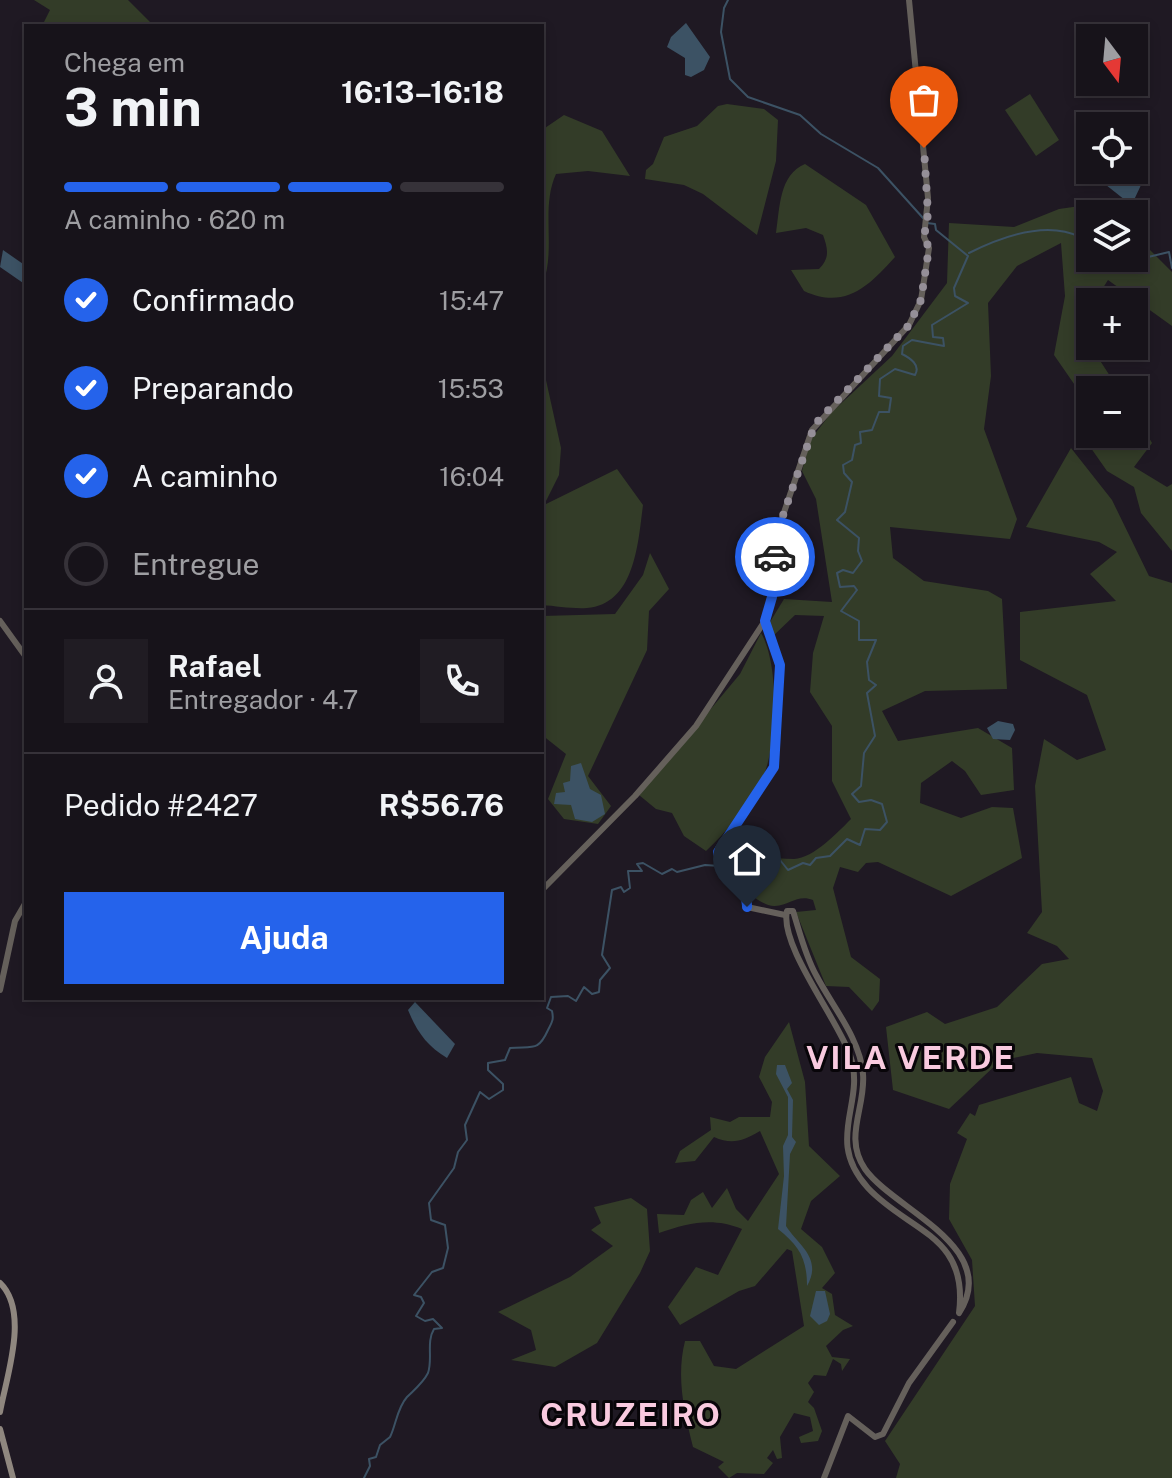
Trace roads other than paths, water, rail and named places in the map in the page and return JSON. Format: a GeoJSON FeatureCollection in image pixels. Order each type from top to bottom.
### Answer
{"type":"FeatureCollection","features":[{"type":"Feature","properties":{"kind":"main road"},"geometry":{"type":"LineString","coordinates":[[0,1283],[10,1297],[14,1359],[0,1412]]}},
{"type":"Feature","properties":{"kind":"main road"},"geometry":{"type":"LineString","coordinates":[[0,1429],[13,1478]]}},
{"type":"Feature","properties":{"kind":"street"},"geometry":{"type":"LineString","coordinates":[[544,888],[635,796],[696,726],[765,621],[772,597],[777,533],[806,444],[819,419],[909,325],[921,300],[929,248],[924,237],[928,214],[909,0]]}},
{"type":"Feature","properties":{"kind":"street"},"geometry":{"type":"LineString","coordinates":[[0,621],[24,654]]}},
{"type":"Feature","properties":{"kind":"street"},"geometry":{"type":"LineString","coordinates":[[765,621],[780,665],[774,767],[718,852],[726,874],[745,894],[747,907],[785,915],[793,911],[814,971],[852,1038],[860,1061],[863,1084],[855,1135],[860,1162],[882,1189],[940,1230],[959,1255],[968,1292],[959,1313],[959,1287],[946,1252],[926,1230],[878,1197],[853,1166],[846,1130],[856,1082],[854,1067],[843,1038],[793,948],[785,915]]}},
{"type":"Feature","properties":{"kind":"street"},"geometry":{"type":"LineString","coordinates":[[0,990],[15,921],[24,905]]}},
{"type":"Feature","properties":{"kind":"street"},"geometry":{"type":"LineString","coordinates":[[824,1478],[848,1416],[875,1437],[883,1434],[909,1383],[953,1322]]}},
{"type":"Feature","properties":{"kind":"water"},"geometry":{"type":"Polygon","coordinates":[[[686,23],[710,57],[704,70],[691,77],[685,75],[685,58],[667,47],[671,37],[686,23]]]}},
{"type":"Feature","properties":{"kind":"water"},"geometry":{"type":"Polygon","coordinates":[[[1105,184],[1141,184],[1134,200],[1125,200],[1105,184]]]}},
{"type":"Feature","properties":{"kind":"water"},"geometry":{"type":"Polygon","coordinates":[[[3,250],[24,265],[24,284],[0,267],[3,250]]]}},
{"type":"Feature","properties":{"kind":"water"},"geometry":{"type":"Polygon","coordinates":[[[998,721],[1013,724],[1015,730],[1010,740],[993,739],[987,728],[998,721]]]}},
{"type":"Feature","properties":{"kind":"water"},"geometry":{"type":"Polygon","coordinates":[[[581,763],[590,789],[601,795],[605,814],[592,822],[575,819],[571,805],[554,804],[556,793],[565,792],[563,783],[570,781],[571,766],[581,763]]]}},
{"type":"Feature","properties":{"kind":"water"},"geometry":{"type":"Polygon","coordinates":[[[415,1002],[455,1044],[447,1058],[423,1038],[415,1025],[408,1010],[415,1002]]]}},
{"type":"Feature","properties":{"kind":"water"},"geometry":{"type":"Polygon","coordinates":[[[777,1065],[785,1065],[792,1083],[787,1089],[793,1100],[792,1137],[796,1142],[790,1154],[786,1226],[811,1260],[811,1276],[807,1286],[800,1253],[778,1229],[784,1176],[783,1146],[788,1135],[788,1097],[776,1074],[777,1065]]]}},
{"type":"Feature","properties":{"kind":"water"},"geometry":{"type":"Polygon","coordinates":[[[816,1291],[825,1291],[830,1314],[827,1321],[819,1325],[810,1316],[816,1291]]]}},
{"type":"Feature","properties":{"kind":"waterway"},"geometry":{"type":"LineString","coordinates":[[728,0],[721,32],[730,79],[748,97],[800,115],[821,134],[878,168],[923,218]]}},
{"type":"Feature","properties":{"kind":"waterway"},"geometry":{"type":"LineString","coordinates":[[726,866],[738,867],[749,890],[758,892],[761,874],[773,859],[780,860],[788,870],[803,863],[810,865],[816,858],[830,856],[847,839],[860,845],[865,829],[880,830],[887,822],[882,804],[871,800],[859,802],[852,794],[861,786],[864,753],[875,736],[867,693],[876,685],[869,680],[867,662],[876,640],[859,640],[859,621],[841,611],[857,590],[854,586],[840,587],[837,573],[843,570],[853,573],[862,561],[858,551],[859,538],[837,520],[845,512],[852,482],[844,473],[843,465],[852,460],[855,445],[861,443],[860,432],[872,430],[879,412],[889,412],[891,398],[879,396],[880,379],[895,369],[915,375],[916,365],[902,354],[903,346],[912,340],[944,346],[943,338],[933,337],[932,325],[968,303],[955,296],[954,288],[968,256],[936,230],[935,224],[927,223]]}},
{"type":"Feature","properties":{"kind":"waterway"},"geometry":{"type":"LineString","coordinates":[[969,253],[995,241],[1038,230],[1076,235]]}},
{"type":"Feature","properties":{"kind":"waterway"},"geometry":{"type":"LineString","coordinates":[[1148,257],[1169,252],[1172,268]]}},
{"type":"Feature","properties":{"kind":"waterway"},"geometry":{"type":"LineString","coordinates":[[364,1478],[370,1466],[369,1459],[376,1457],[380,1445],[390,1437],[404,1401],[428,1373],[432,1334],[434,1329],[442,1328],[433,1319],[425,1321],[416,1316],[424,1303],[421,1297],[414,1295],[432,1272],[443,1268],[448,1248],[445,1225],[431,1220],[429,1203],[454,1168],[458,1152],[467,1140],[465,1125],[480,1092],[489,1099],[503,1090],[503,1084],[488,1070],[488,1063],[505,1060],[510,1048],[534,1046],[541,1042],[553,1017],[552,1011],[547,1008],[551,997],[568,996],[576,1001],[584,987],[592,994],[599,992],[600,980],[610,968],[602,955],[612,890],[621,887],[624,892],[630,888],[628,871],[642,871],[637,864],[643,863],[662,874],[672,869],[677,872],[705,865],[720,866]]}},
{"type":"Feature","properties":{"kind":"district","name":"VILA VERDE"},"geometry":{"type":"Point","coordinates":[911,1058]}},
{"type":"Feature","properties":{"kind":"district","name":"CRUZEIRO"},"geometry":{"type":"Point","coordinates":[631,1415]}}]}
